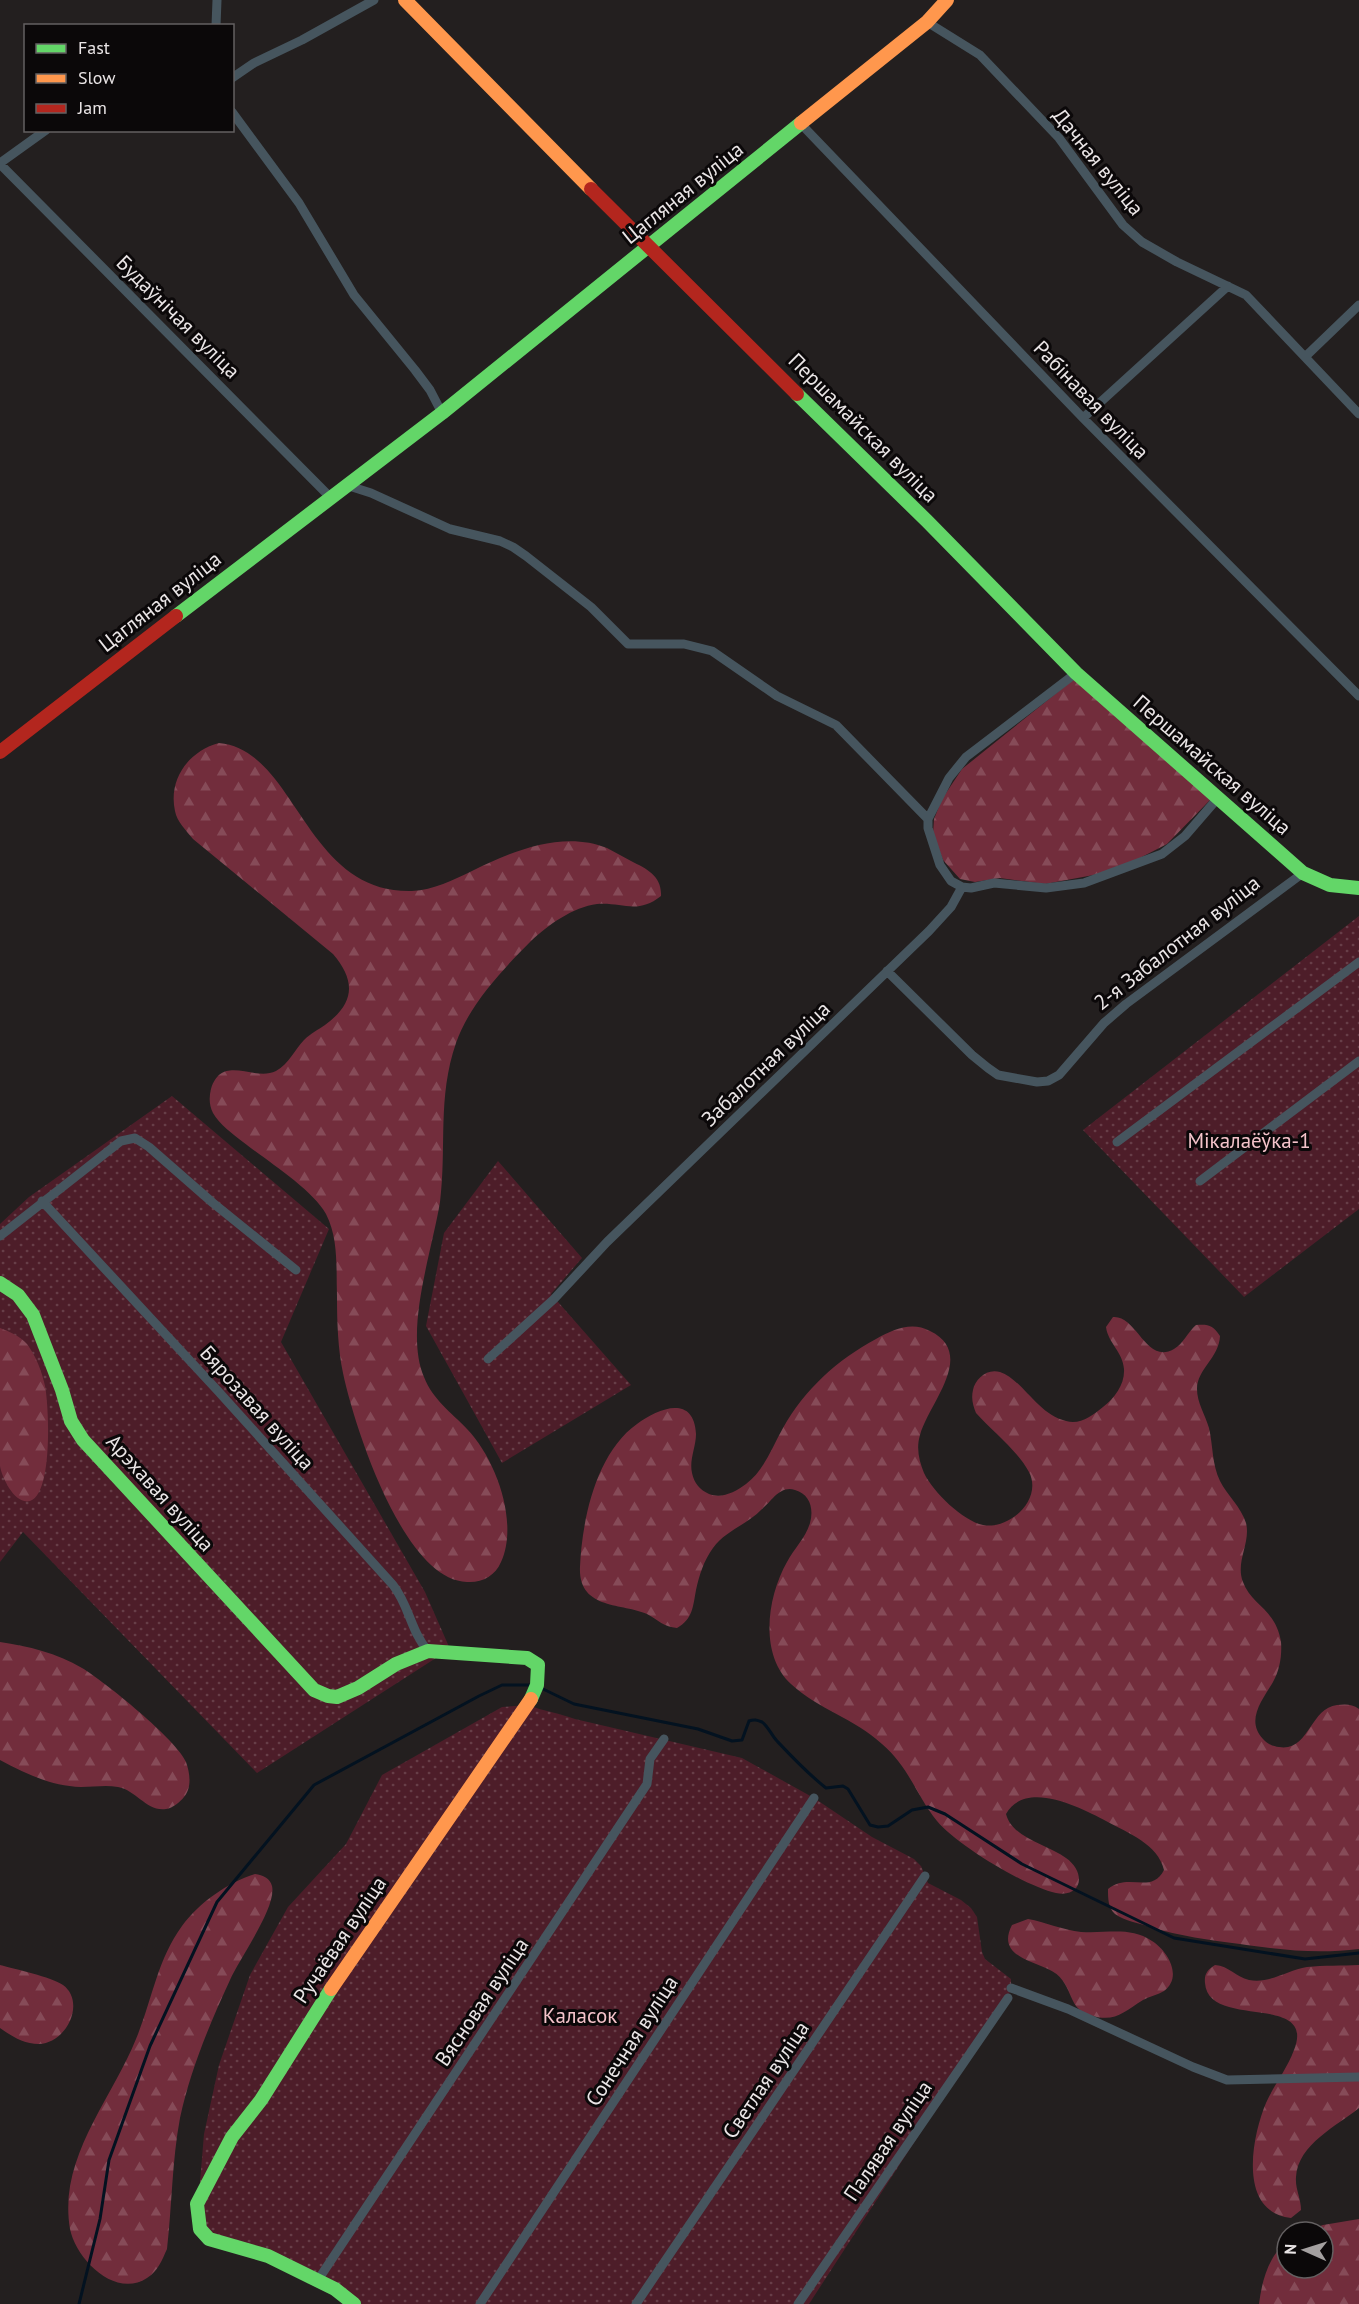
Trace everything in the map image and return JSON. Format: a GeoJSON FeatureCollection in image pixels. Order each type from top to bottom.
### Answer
{"type":"FeatureCollection","features":[{"type":"Feature","properties":{"kind":"street"},"geometry":{"type":"LineString","coordinates":[[216,24],[217,0]]}},
{"type":"Feature","properties":{"kind":"street"},"geometry":{"type":"LineString","coordinates":[[234,77],[254,63],[302,40],[374,0]]}},
{"type":"Feature","properties":{"kind":"street","name":"Першамайская вуліца"},"geometry":{"type":"LineString","coordinates":[[405,0],[650,248],[927,521],[1076,673],[1303,873]]}},
{"type":"Feature","properties":{"kind":"street","name":"Цагляная вуліца"},"geometry":{"type":"LineString","coordinates":[[0,752],[442,413],[650,248],[927,22],[947,0]]}},
{"type":"Feature","properties":{"kind":"street","name":"Дачная вуліца"},"geometry":{"type":"LineString","coordinates":[[927,22],[980,55],[1059,138],[1129,231],[1142,242],[1177,262],[1246,295],[1359,414]]}},
{"type":"Feature","properties":{"kind":"street"},"geometry":{"type":"LineString","coordinates":[[234,115],[299,203],[354,295],[416,370],[442,413]]}},
{"type":"Feature","properties":{"kind":"street","name":"Рабінавая вуліца"},"geometry":{"type":"LineString","coordinates":[[801,124],[1083,418],[1359,696]]}},
{"type":"Feature","properties":{"kind":"street","name":"Будаўнічая вуліца"},"geometry":{"type":"LineString","coordinates":[[43,132],[0,163],[330,497]]}},
{"type":"Feature","properties":{"kind":"street"},"geometry":{"type":"LineString","coordinates":[[1083,418],[1228,286]]}},
{"type":"Feature","properties":{"kind":"street"},"geometry":{"type":"LineString","coordinates":[[1306,356],[1359,305]]}},
{"type":"Feature","properties":{"kind":"street"},"geometry":{"type":"LineString","coordinates":[[346,485],[371,493],[450,529],[500,541],[526,556],[591,607],[628,645],[684,644],[712,651],[782,699],[836,725],[928,819]]}},
{"type":"Feature","properties":{"kind":"street"},"geometry":{"type":"LineString","coordinates":[[1076,673],[966,757],[949,778],[928,819],[930,838],[940,865],[951,881],[962,887],[971,888],[994,883],[1038,888],[1058,888],[1084,883],[1162,854],[1185,836],[1217,799]]}},
{"type":"Feature","properties":{"kind":"street"},"geometry":{"type":"LineString","coordinates":[[1303,873],[1315,881],[1331,886],[1359,888]]}},
{"type":"Feature","properties":{"kind":"street","name":"2-я Забалотная вуліца"},"geometry":{"type":"LineString","coordinates":[[887,971],[972,1055],[998,1075],[1036,1082],[1048,1080],[1059,1075],[1104,1023],[1126,1004],[1303,873]]}},
{"type":"Feature","properties":{"kind":"street","name":"Забалотная вуліца"},"geometry":{"type":"LineString","coordinates":[[488,1359],[554,1299],[589,1261],[945,914],[962,887]]}},
{"type":"Feature","properties":{"kind":"street"},"geometry":{"type":"LineString","coordinates":[[1117,1142],[1359,962]]}},
{"type":"Feature","properties":{"kind":"street"},"geometry":{"type":"LineString","coordinates":[[1200,1181],[1359,1060]]}},
{"type":"Feature","properties":{"kind":"street"},"geometry":{"type":"LineString","coordinates":[[0,1236],[42,1201],[121,1142],[135,1138],[149,1147],[213,1203],[296,1270]]}},
{"type":"Feature","properties":{"kind":"street","name":"Бярозавая вуліца"},"geometry":{"type":"LineString","coordinates":[[42,1201],[218,1390],[393,1585],[405,1604],[420,1640],[428,1651]]}},
{"type":"Feature","properties":{"kind":"street","name":"Арэхавая вуліца"},"geometry":{"type":"LineString","coordinates":[[0,1283],[18,1295],[33,1314],[62,1390],[71,1421],[83,1440],[307,1683],[321,1694],[337,1697],[358,1688],[396,1664],[428,1651]]}},
{"type":"Feature","properties":{"kind":"street","name":"Ручаёвая вуліца"},"geometry":{"type":"LineString","coordinates":[[318,2280],[260,2253],[209,2239],[200,2229],[197,2204],[232,2137],[261,2100],[341,1973],[528,1705],[538,1686],[538,1665],[526,1658],[428,1651]]}},
{"type":"Feature","properties":{"kind":"street","name":"Вясновая вуліца"},"geometry":{"type":"LineString","coordinates":[[318,2280],[647,1785],[650,1759],[664,1739]]}},
{"type":"Feature","properties":{"kind":"street","name":"Сонечная вуліца"},"geometry":{"type":"LineString","coordinates":[[480,2304],[814,1798]]}},
{"type":"Feature","properties":{"kind":"street","name":"Светлая вуліца"},"geometry":{"type":"LineString","coordinates":[[636,2304],[925,1876]]}},
{"type":"Feature","properties":{"kind":"street","name":"Палявая вуліца"},"geometry":{"type":"LineString","coordinates":[[798,2304],[1010,1993],[1068,2010],[1193,2067],[1227,2080],[1359,2077]]}},
{"type":"Feature","properties":{"kind":"street"},"geometry":{"type":"LineString","coordinates":[[318,2280],[354,2304]]}},
{"type":"Feature","properties":{"kind":"green space"},"geometry":{"type":"Polygon","coordinates":[[[1074,679],[1210,800],[1167,844],[1134,861],[1099,874],[1045,884],[1000,878],[975,882],[960,879],[943,860],[933,834],[934,819],[942,799],[962,769],[1074,679]]]}},
{"type":"Feature","properties":{"kind":"green space"},"geometry":{"type":"Polygon","coordinates":[[[219,743],[245,751],[267,770],[324,847],[347,870],[376,886],[412,891],[428,889],[521,850],[555,842],[573,841],[607,848],[648,870],[656,878],[661,889],[661,896],[645,905],[597,904],[579,909],[553,923],[538,935],[509,963],[478,1001],[462,1029],[450,1063],[444,1103],[440,1202],[418,1314],[417,1337],[419,1358],[428,1385],[437,1399],[478,1442],[502,1492],[506,1511],[506,1546],[498,1567],[492,1575],[483,1580],[467,1582],[444,1575],[422,1556],[403,1529],[385,1496],[358,1427],[341,1364],[335,1244],[326,1214],[300,1185],[226,1129],[211,1107],[211,1089],[216,1078],[231,1070],[258,1073],[276,1071],[307,1038],[335,1017],[347,1000],[349,991],[346,973],[333,954],[193,839],[178,819],[175,811],[175,788],[183,768],[198,752],[219,743]]]}},
{"type":"Feature","properties":{"kind":"green space","name":"Мікалаёўка-1"},"geometry":{"type":"Polygon","coordinates":[[[1359,916],[1359,1209],[1244,1297],[1083,1130],[1359,916]]]}},
{"type":"Feature","properties":{"kind":"green space"},"geometry":{"type":"Polygon","coordinates":[[[172,1096],[329,1229],[281,1342],[425,1592],[450,1649],[257,1773],[23,1532],[0,1562],[0,1224],[29,1197],[172,1096]]]}},
{"type":"Feature","properties":{"kind":"green space"},"geometry":{"type":"Polygon","coordinates":[[[498,1161],[582,1258],[551,1294],[631,1385],[502,1463],[426,1326],[444,1233],[498,1161]]]}},
{"type":"Feature","properties":{"kind":"green space"},"geometry":{"type":"Polygon","coordinates":[[[1113,1317],[1121,1318],[1129,1323],[1149,1345],[1164,1352],[1177,1347],[1196,1325],[1210,1326],[1220,1336],[1216,1351],[1200,1375],[1197,1389],[1198,1399],[1209,1428],[1217,1475],[1246,1523],[1247,1538],[1241,1567],[1243,1582],[1274,1622],[1281,1642],[1281,1657],[1277,1673],[1261,1702],[1256,1717],[1258,1732],[1270,1744],[1289,1747],[1303,1737],[1328,1708],[1346,1705],[1359,1709],[1359,1949],[1300,1951],[1228,1942],[1172,1933],[1132,1922],[1115,1914],[1108,1899],[1108,1889],[1124,1882],[1153,1881],[1164,1870],[1161,1861],[1156,1853],[1141,1840],[1069,1804],[1040,1797],[1027,1798],[1015,1804],[1006,1814],[1015,1829],[1031,1840],[1058,1853],[1072,1864],[1077,1870],[1079,1883],[1072,1892],[1056,1893],[1028,1883],[993,1864],[960,1842],[937,1821],[899,1762],[882,1744],[802,1693],[781,1672],[774,1658],[770,1642],[770,1625],[775,1592],[780,1576],[806,1533],[811,1518],[810,1503],[800,1492],[790,1489],[781,1492],[756,1515],[718,1542],[702,1568],[689,1616],[677,1628],[665,1625],[647,1614],[594,1598],[586,1591],[581,1581],[581,1549],[594,1489],[611,1452],[637,1424],[654,1413],[673,1408],[689,1413],[694,1421],[696,1434],[691,1463],[694,1480],[709,1494],[719,1496],[728,1494],[746,1484],[758,1472],[792,1414],[823,1377],[862,1347],[889,1333],[909,1327],[930,1331],[943,1341],[950,1352],[950,1366],[946,1380],[920,1435],[918,1445],[924,1473],[941,1497],[967,1518],[983,1525],[1004,1523],[1013,1518],[1028,1502],[1032,1492],[1032,1482],[1029,1472],[1018,1456],[976,1413],[972,1396],[976,1382],[986,1373],[1000,1372],[1016,1382],[1056,1418],[1071,1422],[1086,1419],[1111,1399],[1123,1380],[1123,1363],[1106,1327],[1113,1317]]]}},
{"type":"Feature","properties":{"kind":"green space"},"geometry":{"type":"Polygon","coordinates":[[[0,1328],[18,1336],[27,1344],[38,1364],[45,1386],[48,1411],[46,1467],[43,1483],[37,1495],[30,1501],[24,1501],[14,1495],[3,1477],[0,1466],[0,1328]]]}},
{"type":"Feature","properties":{"kind":"green space"},"geometry":{"type":"Polygon","coordinates":[[[0,1642],[63,1658],[92,1675],[139,1712],[169,1740],[186,1762],[190,1780],[184,1797],[171,1807],[159,1809],[124,1789],[113,1786],[70,1786],[49,1782],[0,1760],[0,1642]]]}},
{"type":"Feature","properties":{"kind":"green space","name":"Каласок"},"geometry":{"type":"Polygon","coordinates":[[[528,1705],[575,1719],[742,1758],[814,1798],[872,1837],[914,1859],[921,1866],[928,1883],[961,1900],[971,1908],[977,1917],[985,1959],[1011,1979],[1008,1998],[809,2304],[354,2304],[335,2289],[221,2244],[197,2218],[204,2134],[219,2065],[250,1975],[288,1907],[346,1844],[382,1775],[502,1707],[528,1705]]]}},
{"type":"Feature","properties":{"kind":"green space"},"geometry":{"type":"Polygon","coordinates":[[[255,1874],[270,1881],[272,1895],[269,1907],[223,1996],[189,2083],[177,2134],[167,2249],[157,2269],[147,2278],[135,2283],[110,2280],[99,2273],[80,2252],[70,2229],[68,2203],[79,2154],[136,2039],[161,1967],[182,1926],[215,1894],[255,1874]]]}},
{"type":"Feature","properties":{"kind":"green space"},"geometry":{"type":"Polygon","coordinates":[[[1028,1919],[1074,1931],[1126,1932],[1143,1936],[1158,1945],[1168,1958],[1173,1972],[1170,1985],[1164,1991],[1143,2000],[1124,2013],[1105,2018],[1089,2015],[1076,2006],[1067,1987],[1057,1974],[1017,1955],[1008,1943],[1012,1925],[1028,1919]]]}},
{"type":"Feature","properties":{"kind":"green space"},"geometry":{"type":"Polygon","coordinates":[[[0,1965],[50,1979],[63,1985],[70,1992],[73,2011],[65,2029],[58,2037],[49,2042],[33,2044],[18,2039],[0,2028],[0,1965]]]}},
{"type":"Feature","properties":{"kind":"green space"},"geometry":{"type":"Polygon","coordinates":[[[1215,1965],[1224,1967],[1244,1979],[1257,1981],[1307,1967],[1359,1965],[1359,2108],[1320,2137],[1304,2155],[1298,2165],[1296,2177],[1301,2210],[1291,2218],[1274,2213],[1262,2202],[1256,2188],[1253,2171],[1256,2134],[1261,2117],[1269,2096],[1294,2050],[1297,2032],[1290,2022],[1277,2016],[1223,2005],[1211,1997],[1205,1977],[1208,1970],[1215,1965]]]}},
{"type":"Feature","properties":{"kind":"green space"},"geometry":{"type":"Polygon","coordinates":[[[1359,2219],[1359,2304],[1259,2304],[1267,2270],[1275,2254],[1275,2280],[1335,2280],[1335,2223],[1359,2219]]]}},
{"type":"Feature","properties":{"kind":"waterway"},"geometry":{"type":"LineString","coordinates":[[79,2304],[100,2219],[109,2160],[150,2046],[217,1902],[314,1785],[502,1685],[532,1685]]}},
{"type":"Feature","properties":{"kind":"waterway"},"geometry":{"type":"LineString","coordinates":[[541,1688],[574,1704],[698,1729],[732,1741],[742,1740],[749,1721],[762,1722],[795,1760],[826,1788],[843,1786],[848,1789],[870,1825],[888,1826],[912,1810],[928,1807],[945,1814],[1022,1864],[1174,1938],[1305,1959],[1359,1953]]}},
{"type":"Feature","properties":{"kind":"traffic: fast"},"geometry":{"type":"LineString","coordinates":[[176,616],[442,413],[801,123]]}},
{"type":"Feature","properties":{"kind":"traffic: fast"},"geometry":{"type":"LineString","coordinates":[[797,394],[927,521],[1076,673],[1303,873],[1330,885],[1359,888]]}},
{"type":"Feature","properties":{"kind":"traffic: fast"},"geometry":{"type":"LineString","coordinates":[[0,1283],[18,1295],[33,1315],[62,1390],[71,1421],[83,1440],[314,1690],[337,1697],[358,1688],[396,1664],[428,1651],[527,1658],[538,1665],[537,1685],[531,1699]]}},
{"type":"Feature","properties":{"kind":"traffic: fast"},"geometry":{"type":"LineString","coordinates":[[331,1989],[261,2100],[232,2137],[197,2204],[200,2229],[209,2239],[268,2256],[335,2289],[354,2304]]}},
{"type":"Feature","properties":{"kind":"traffic: slow"},"geometry":{"type":"LineString","coordinates":[[405,0],[591,189]]}},
{"type":"Feature","properties":{"kind":"traffic: slow"},"geometry":{"type":"LineString","coordinates":[[801,123],[927,22],[947,0]]}},
{"type":"Feature","properties":{"kind":"traffic: slow"},"geometry":{"type":"LineString","coordinates":[[331,1989],[531,1699]]}},
{"type":"Feature","properties":{"kind":"traffic: jam"},"geometry":{"type":"LineString","coordinates":[[591,189],[797,394]]}},
{"type":"Feature","properties":{"kind":"traffic: jam"},"geometry":{"type":"LineString","coordinates":[[0,752],[176,616]]}}]}
